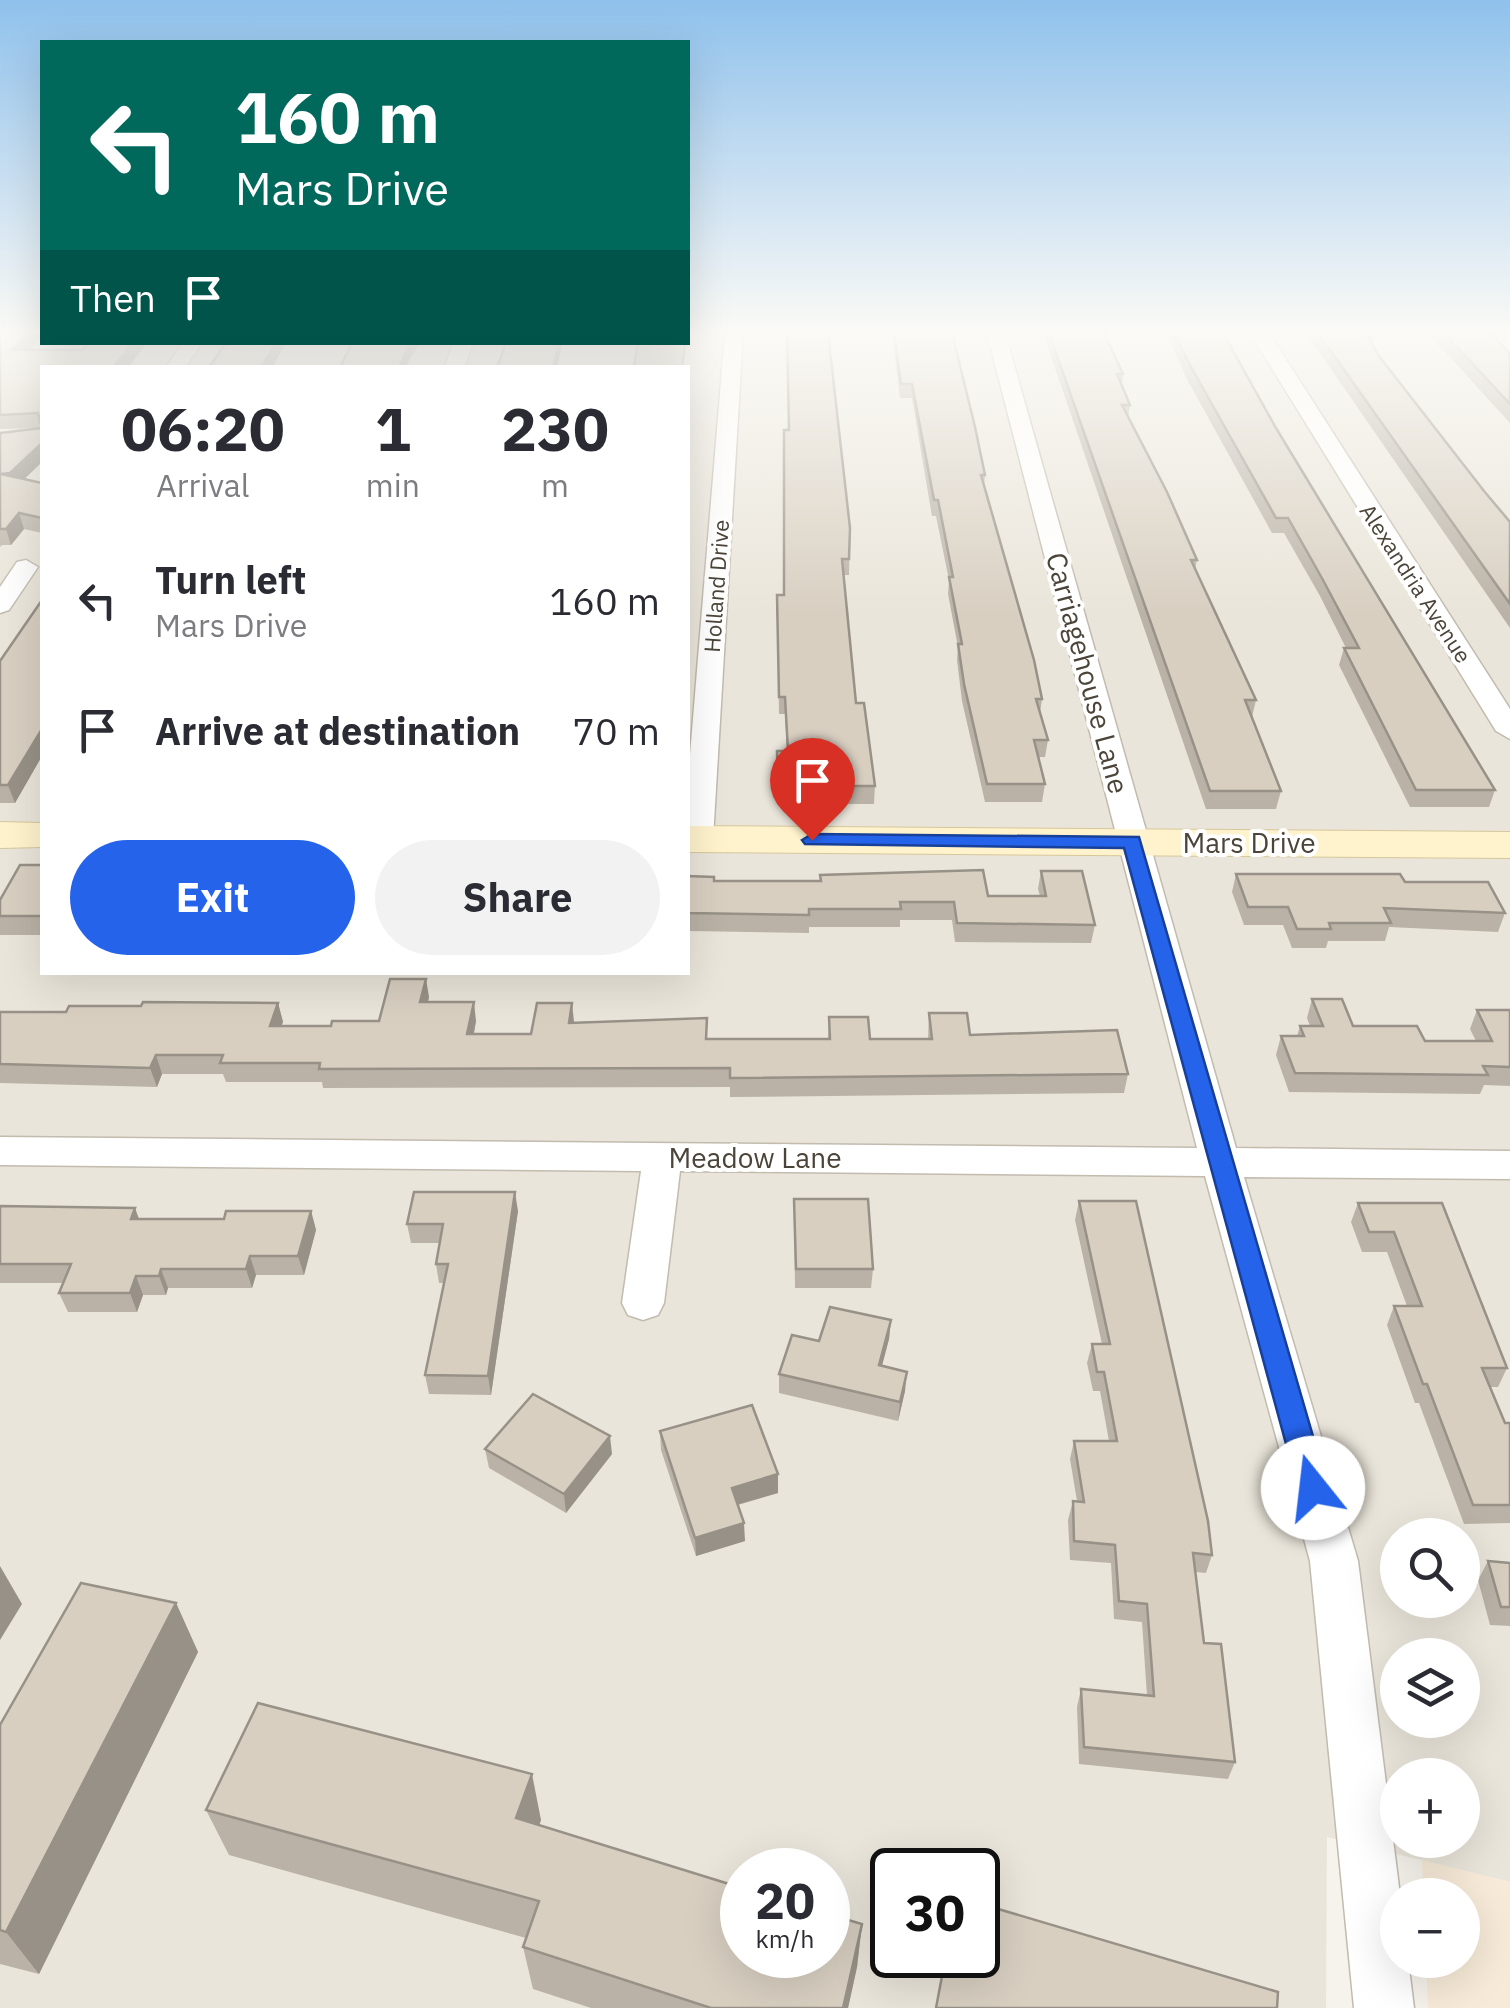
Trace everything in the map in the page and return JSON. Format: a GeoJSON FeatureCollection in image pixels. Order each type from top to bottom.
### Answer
{"type":"FeatureCollection","features":[{"type":"Feature","properties":{"kind":"street","name":"Holland Drive"},"geometry":{"type":"LineString","coordinates":[[693,839],[726,427]]}},
{"type":"Feature","properties":{"kind":"street","name":"Carriagehouse Lane"},"geometry":{"type":"LineString","coordinates":[[1021,427],[1220,1161],[1334,1561],[1384,2008]]}},
{"type":"Feature","properties":{"kind":"street","name":"Alexandria Avenue"},"geometry":{"type":"LineString","coordinates":[[1318,427],[1510,731]]}},
{"type":"Feature","properties":{"kind":"street"},"geometry":{"type":"LineString","coordinates":[[0,604],[13,567]]}},
{"type":"Feature","properties":{"kind":"street"},"geometry":{"type":"LineString","coordinates":[[0,835],[40,835]]}},
{"type":"Feature","properties":{"kind":"street","name":"Mars Drive"},"geometry":{"type":"LineString","coordinates":[[693,839],[1510,845]]}},
{"type":"Feature","properties":{"kind":"street","name":"Meadow Lane"},"geometry":{"type":"LineString","coordinates":[[0,1151],[1510,1165]]}},
{"type":"Feature","properties":{"kind":"street"},"geometry":{"type":"LineString","coordinates":[[643,1303],[662,1156]]}},
{"type":"Feature","properties":{"kind":"shaded area"},"geometry":{"type":"Polygon","coordinates":[[[0,427],[40,427],[40,975],[690,975],[690,427],[1510,427],[1510,1882],[1412,1858],[1480,1858],[1480,1758],[1380,1758],[1380,1850],[1327,1837],[1326,2008],[0,2008],[0,427]]]}},
{"type":"Feature","properties":{"kind":"shaded area"},"geometry":{"type":"Polygon","coordinates":[[[1422,1860],[1510,1882],[1510,2008],[1428,2008],[1427,1978],[1480,1978],[1480,1878],[1423,1878],[1422,1860]]]}},
{"type":"Feature","properties":{"kind":"building"},"geometry":{"type":"Polygon","coordinates":[[[789,427],[839,427],[850,528],[849,559],[842,559],[856,703],[864,703],[875,786],[778,786],[777,751],[788,751],[785,697],[779,697],[777,595],[784,595],[784,430],[789,427]]]}},
{"type":"Feature","properties":{"kind":"building"},"geometry":{"type":"Polygon","coordinates":[[[920,427],[975,427],[985,475],[981,475],[1042,699],[1036,699],[1048,740],[1034,740],[1045,784],[987,784],[964,684],[958,644],[962,644],[949,577],[953,577],[938,500],[934,500],[920,427]]]}},
{"type":"Feature","properties":{"kind":"building"},"geometry":{"type":"Polygon","coordinates":[[[1082,427],[1133,427],[1167,492],[1197,560],[1191,560],[1256,700],[1245,700],[1281,791],[1210,791],[1082,427]]]}},
{"type":"Feature","properties":{"kind":"building"},"geometry":{"type":"Polygon","coordinates":[[[1225,427],[1275,427],[1495,790],[1416,790],[1344,648],[1359,648],[1288,518],[1276,518],[1225,427]]]}},
{"type":"Feature","properties":{"kind":"building"},"geometry":{"type":"Polygon","coordinates":[[[1384,427],[1434,427],[1510,522],[1510,604],[1384,427]]]}},
{"type":"Feature","properties":{"kind":"building"},"geometry":{"type":"Polygon","coordinates":[[[40,428],[40,445],[10,473],[1,474],[40,483],[40,518],[19,513],[6,529],[0,529],[0,433],[40,428]]]}},
{"type":"Feature","properties":{"kind":"building"},"geometry":{"type":"Polygon","coordinates":[[[40,603],[40,732],[8,785],[0,785],[0,661],[40,603]]]}},
{"type":"Feature","properties":{"kind":"building"},"geometry":{"type":"Polygon","coordinates":[[[20,865],[40,865],[40,916],[0,916],[0,900],[20,865]]]}},
{"type":"Feature","properties":{"kind":"building"},"geometry":{"type":"Polygon","coordinates":[[[983,870],[988,896],[1046,896],[1041,871],[1082,871],[1095,925],[957,923],[954,902],[900,902],[901,909],[809,909],[809,915],[690,913],[690,876],[714,877],[714,881],[821,881],[820,875],[983,870]]]}},
{"type":"Feature","properties":{"kind":"building"},"geometry":{"type":"Polygon","coordinates":[[[1236,874],[1400,874],[1405,882],[1488,882],[1505,913],[1384,908],[1391,923],[1329,923],[1331,929],[1297,929],[1288,907],[1248,907],[1236,874]]]}},
{"type":"Feature","properties":{"kind":"building"},"geometry":{"type":"Polygon","coordinates":[[[390,979],[426,979],[420,1002],[474,1002],[467,1034],[531,1034],[537,1003],[572,1003],[569,1023],[707,1018],[706,1039],[830,1039],[829,1017],[868,1017],[870,1039],[932,1039],[929,1013],[967,1013],[970,1035],[1117,1030],[1128,1074],[730,1078],[730,1068],[319,1069],[320,1063],[220,1063],[223,1055],[156,1055],[150,1068],[0,1064],[0,1012],[66,1012],[69,1006],[141,1006],[143,1002],[278,1003],[270,1026],[331,1026],[332,1021],[379,1021],[390,979]]]}},
{"type":"Feature","properties":{"kind":"building"},"geometry":{"type":"Polygon","coordinates":[[[1312,999],[1342,999],[1353,1026],[1417,1026],[1425,1041],[1492,1041],[1477,1010],[1510,1010],[1510,1067],[1483,1066],[1488,1075],[1295,1073],[1281,1036],[1304,1036],[1300,1026],[1323,1026],[1312,999]]]}},
{"type":"Feature","properties":{"kind":"building"},"geometry":{"type":"Polygon","coordinates":[[[414,1192],[515,1192],[488,1376],[425,1375],[448,1264],[436,1264],[443,1224],[407,1224],[414,1192]]]}},
{"type":"Feature","properties":{"kind":"building"},"geometry":{"type":"Polygon","coordinates":[[[794,1199],[868,1199],[873,1269],[796,1269],[794,1199]]]}},
{"type":"Feature","properties":{"kind":"building"},"geometry":{"type":"Polygon","coordinates":[[[1079,1201],[1136,1201],[1208,1521],[1212,1555],[1193,1553],[1204,1643],[1221,1644],[1235,1762],[1084,1747],[1081,1689],[1154,1696],[1147,1604],[1119,1601],[1115,1545],[1074,1541],[1073,1501],[1084,1502],[1074,1441],[1117,1441],[1104,1372],[1097,1372],[1092,1344],[1110,1344],[1079,1201]]]}},
{"type":"Feature","properties":{"kind":"building"},"geometry":{"type":"Polygon","coordinates":[[[1358,1203],[1442,1203],[1507,1368],[1482,1368],[1505,1423],[1510,1423],[1510,1505],[1473,1505],[1394,1306],[1422,1306],[1394,1232],[1369,1232],[1358,1203]]]}},
{"type":"Feature","properties":{"kind":"building"},"geometry":{"type":"Polygon","coordinates":[[[0,1206],[135,1208],[131,1219],[224,1219],[226,1211],[311,1211],[298,1256],[250,1256],[246,1269],[161,1269],[159,1276],[136,1276],[130,1293],[59,1293],[71,1264],[0,1264],[0,1206]]]}},
{"type":"Feature","properties":{"kind":"building"},"geometry":{"type":"Polygon","coordinates":[[[830,1307],[891,1320],[879,1365],[907,1372],[900,1402],[779,1374],[792,1335],[819,1341],[830,1307]]]}},
{"type":"Feature","properties":{"kind":"building"},"geometry":{"type":"Polygon","coordinates":[[[533,1394],[610,1436],[564,1494],[485,1449],[533,1394]]]}},
{"type":"Feature","properties":{"kind":"building"},"geometry":{"type":"Polygon","coordinates":[[[752,1405],[778,1474],[732,1488],[744,1523],[695,1538],[660,1431],[752,1405]]]}},
{"type":"Feature","properties":{"kind":"building"},"geometry":{"type":"Polygon","coordinates":[[[1488,1561],[1510,1563],[1510,1607],[1501,1607],[1488,1561]]]}},
{"type":"Feature","properties":{"kind":"building"},"geometry":{"type":"Polygon","coordinates":[[[81,1583],[176,1603],[6,1932],[0,1930],[0,1725],[81,1583]]]}},
{"type":"Feature","properties":{"kind":"building"},"geometry":{"type":"Polygon","coordinates":[[[258,1703],[532,1774],[516,1818],[720,1881],[720,1978],[850,1978],[843,2008],[711,2008],[523,1947],[539,1901],[206,1810],[258,1703]]]}},
{"type":"Feature","properties":{"kind":"building"},"geometry":{"type":"Polygon","coordinates":[[[1000,1910],[1278,1992],[1277,2008],[936,2008],[942,1978],[1000,1978],[1000,1910]]]}},
{"type":"Feature","properties":{"kind":"building"},"geometry":{"type":"Polygon","coordinates":[[[850,1920],[862,1924],[850,1977],[850,1920]]]}},
{"type":"Feature","properties":{"kind":"route"},"geometry":{"type":"LineString","coordinates":[[812,840],[1132,842],[1313,1488]]}}]}
